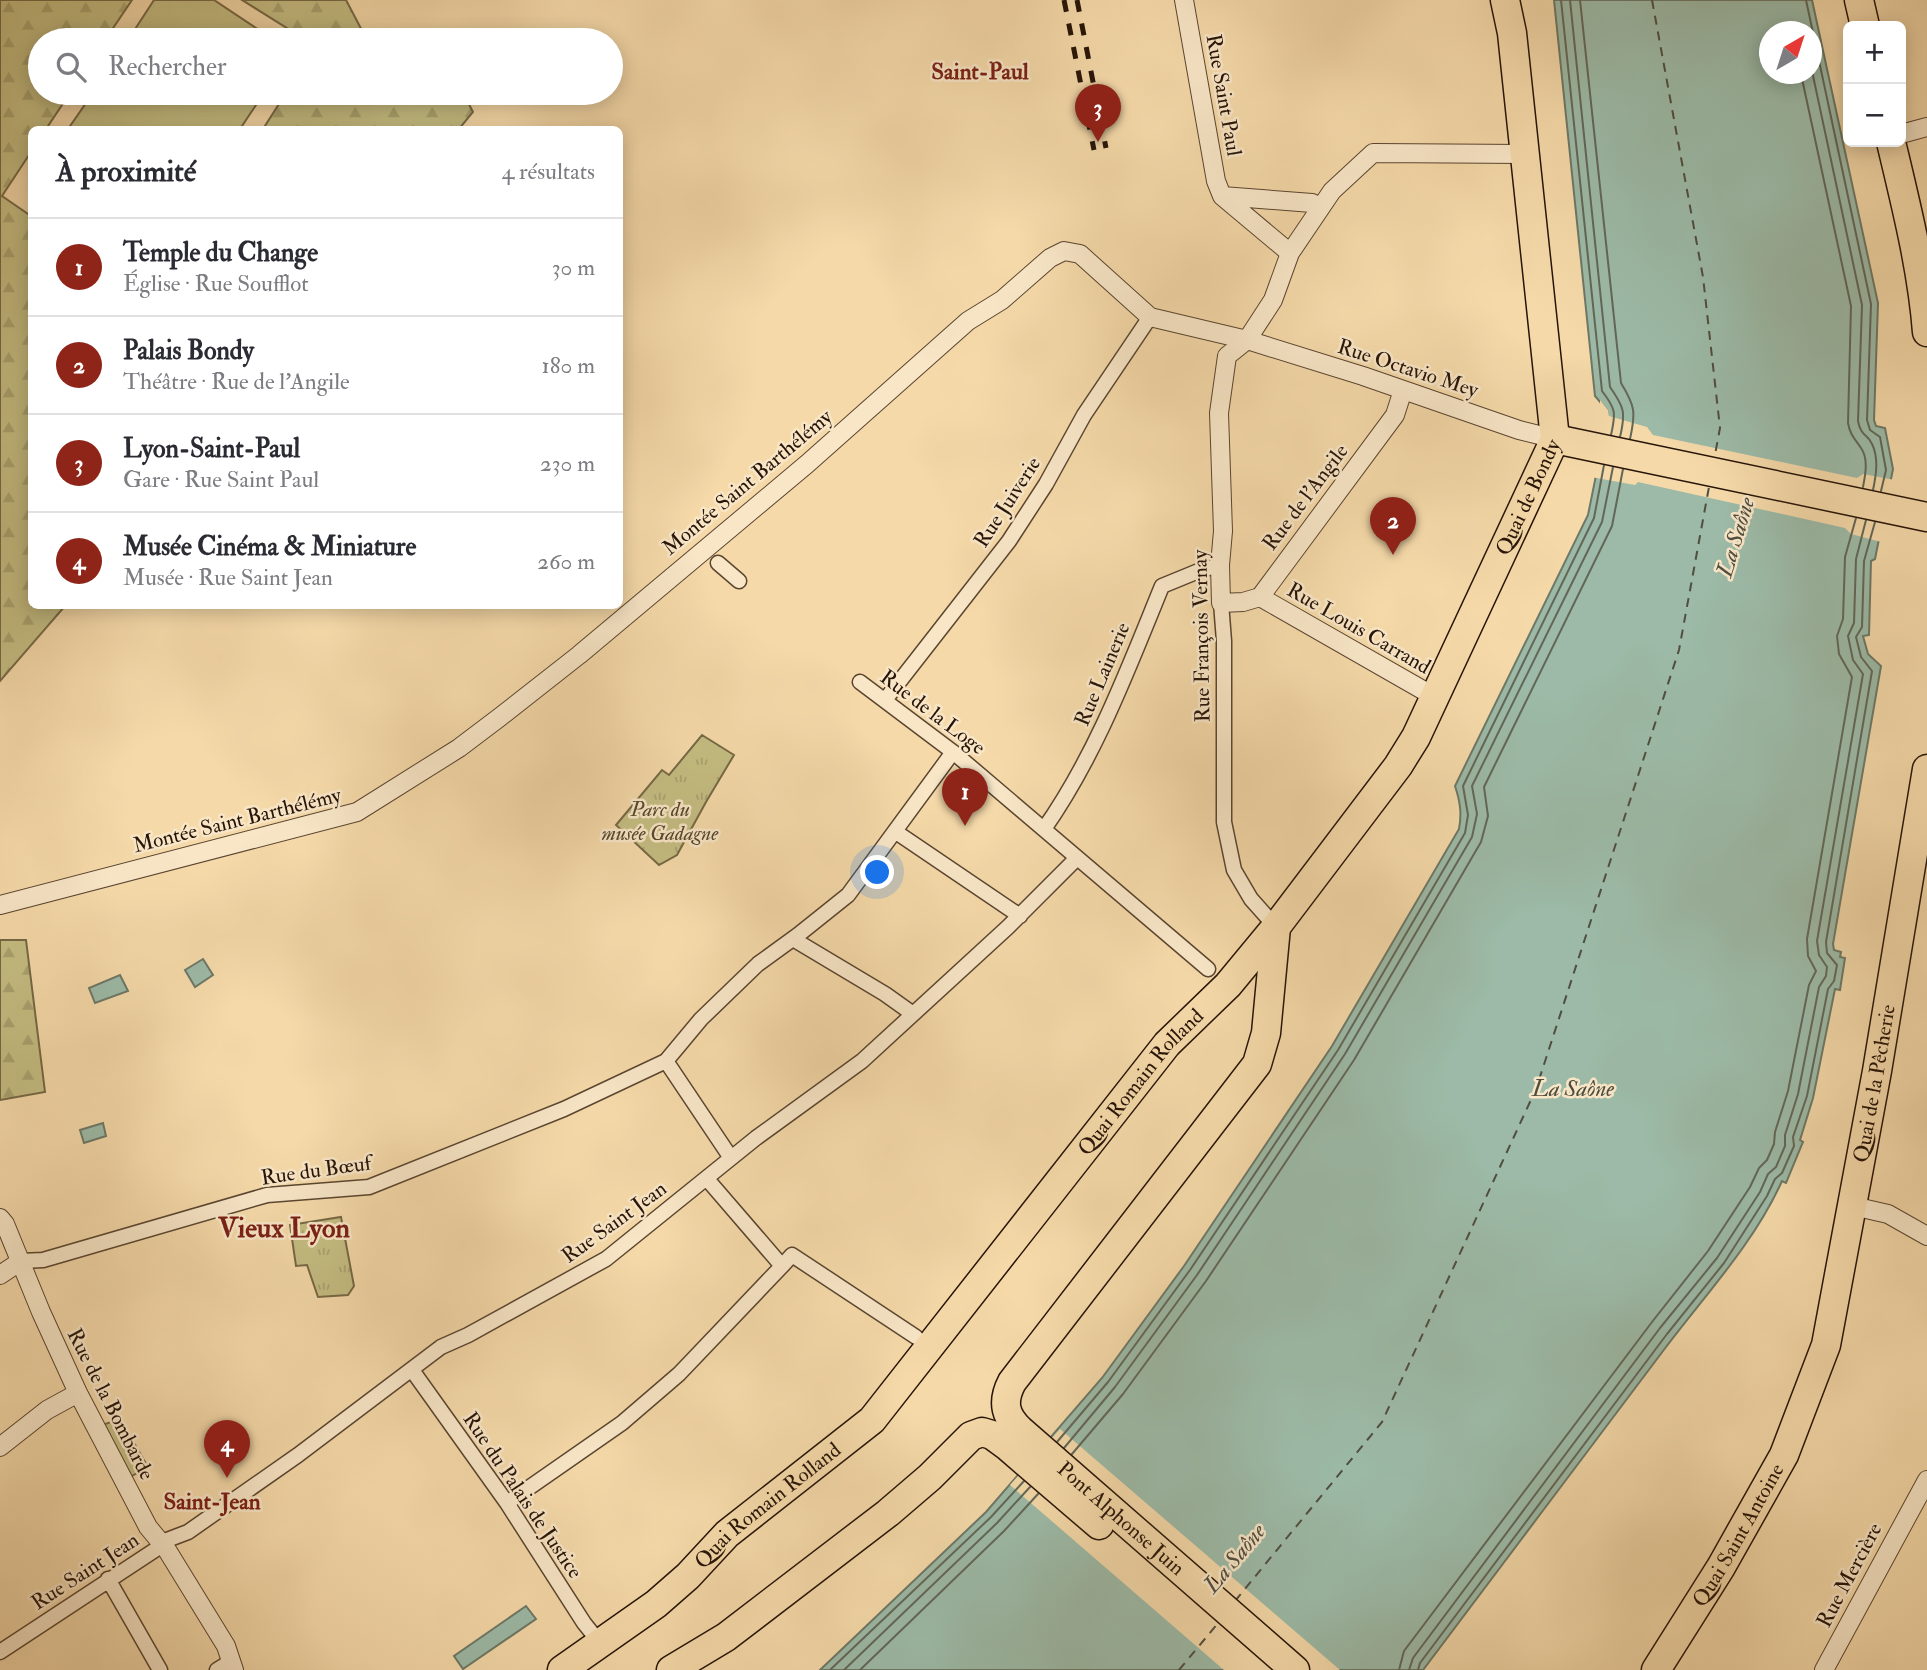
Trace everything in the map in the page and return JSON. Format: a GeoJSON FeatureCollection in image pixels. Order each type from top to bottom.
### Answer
{"type":"FeatureCollection","features":[{"type":"Feature","properties":{"kind":"main road"},"geometry":{"type":"LineString","coordinates":[[1859,0],[1864,21]]}},
{"type":"Feature","properties":{"kind":"main road","name":"Quai de Bondy"},"geometry":{"type":"LineString","coordinates":[[1276,927],[1398,766],[1416,737],[1555,439],[1526,154],[1512,33],[1505,2]]}},
{"type":"Feature","properties":{"kind":"main road"},"geometry":{"type":"LineString","coordinates":[[1892,147],[1925,295],[1927,332]]}},
{"type":"Feature","properties":{"kind":"main road"},"geometry":{"type":"LineString","coordinates":[[1555,439],[1917,516]]}},
{"type":"Feature","properties":{"kind":"main road","name":"Quai de la Pêcherie"},"geometry":{"type":"LineString","coordinates":[[1807,1395],[1826,1345],[1916,886],[1927,769]]}},
{"type":"Feature","properties":{"kind":"main road"},"geometry":{"type":"LineString","coordinates":[[1035,1457],[1011,1422],[1006,1411],[1005,1395],[1012,1382],[1256,1064],[1266,1033],[1276,927]]}},
{"type":"Feature","properties":{"kind":"main road","name":"Quai Romain Rolland"},"geometry":{"type":"LineString","coordinates":[[562,1670],[656,1604],[688,1577],[727,1534],[872,1420],[1167,1044],[1227,985],[1276,927]]}},
{"type":"Feature","properties":{"kind":"main road","name":"Quai Saint Antoine"},"geometry":{"type":"LineString","coordinates":[[1656,1670],[1721,1567],[1765,1490],[1784,1455],[1807,1395]]}},
{"type":"Feature","properties":{"kind":"main road"},"geometry":{"type":"LineString","coordinates":[[671,1670],[726,1637],[877,1521],[930,1477],[971,1436],[982,1432],[992,1434],[1035,1457]]}},
{"type":"Feature","properties":{"kind":"main road","name":"Pont Alphonse Juin"},"geometry":{"type":"LineString","coordinates":[[1035,1457],[1267,1670]]}},
{"type":"Feature","properties":{"kind":"main road","name":"Pont Alphonse Juin"},"geometry":{"type":"LineString","coordinates":[[1035,1457],[1296,1670]]}},
{"type":"Feature","properties":{"kind":"street","name":"Rue Saint Paul"},"geometry":{"type":"LineString","coordinates":[[1184,0],[1216,181],[1223,196]]}},
{"type":"Feature","properties":{"kind":"street"},"geometry":{"type":"LineString","coordinates":[[1906,133],[1927,127]]}},
{"type":"Feature","properties":{"kind":"street","name":"Rue François Vernay"},"geometry":{"type":"LineString","coordinates":[[1276,927],[1251,898],[1234,870],[1224,822],[1224,641],[1220,565],[1223,531],[1219,413],[1227,356],[1247,340],[1273,300],[1290,253],[1320,207],[1332,191],[1373,153],[1526,154]]}},
{"type":"Feature","properties":{"kind":"street"},"geometry":{"type":"LineString","coordinates":[[1223,196],[1312,203],[1320,207]]}},
{"type":"Feature","properties":{"kind":"street"},"geometry":{"type":"LineString","coordinates":[[1223,196],[1290,253]]}},
{"type":"Feature","properties":{"kind":"street","name":"Montée Saint Barthélémy"},"geometry":{"type":"LineString","coordinates":[[0,905],[357,813],[459,748],[579,655],[807,464],[968,321],[1002,300],[1050,258],[1064,251],[1080,254],[1150,317]]}},
{"type":"Feature","properties":{"kind":"street","name":"Rue Octavio Mey"},"geometry":{"type":"LineString","coordinates":[[1150,317],[1165,323],[1247,340],[1519,430],[1555,439]]}},
{"type":"Feature","properties":{"kind":"street","name":"Rue Juiverie"},"geometry":{"type":"LineString","coordinates":[[885,700],[1009,541],[1046,484],[1084,415],[1150,317]]}},
{"type":"Feature","properties":{"kind":"street","name":"Rue de l'Angile"},"geometry":{"type":"LineString","coordinates":[[1260,597],[1395,415],[1403,390]]}},
{"type":"Feature","properties":{"kind":"street"},"geometry":{"type":"LineString","coordinates":[[718,563],[739,581]]}},
{"type":"Feature","properties":{"kind":"street","name":"Rue Lainerie"},"geometry":{"type":"LineString","coordinates":[[1044,829],[1092,751],[1123,684],[1162,586],[1220,565]]}},
{"type":"Feature","properties":{"kind":"street"},"geometry":{"type":"LineString","coordinates":[[1222,603],[1243,602],[1260,597]]}},
{"type":"Feature","properties":{"kind":"street","name":"Rue Louis Carrand"},"geometry":{"type":"LineString","coordinates":[[1260,597],[1435,697]]}},
{"type":"Feature","properties":{"kind":"street","name":"Rue de la Loge"},"geometry":{"type":"LineString","coordinates":[[860,682],[953,752],[1208,969]]}},
{"type":"Feature","properties":{"kind":"street"},"geometry":{"type":"LineString","coordinates":[[731,1158],[666,1061],[701,1019],[758,964],[848,895],[953,752]]}},
{"type":"Feature","properties":{"kind":"street"},"geometry":{"type":"LineString","coordinates":[[896,832],[1020,916]]}},
{"type":"Feature","properties":{"kind":"street","name":"Rue Saint Jean"},"geometry":{"type":"LineString","coordinates":[[0,1652],[162,1544],[188,1532],[298,1455],[441,1347],[480,1329],[606,1259],[802,1103],[862,1061],[1020,916],[1076,859]]}},
{"type":"Feature","properties":{"kind":"street"},"geometry":{"type":"LineString","coordinates":[[793,939],[886,994],[914,1014]]}},
{"type":"Feature","properties":{"kind":"street","name":"Rue du Bœuf"},"geometry":{"type":"LineString","coordinates":[[22,1261],[43,1260],[267,1195],[369,1187],[565,1109],[666,1061]]}},
{"type":"Feature","properties":{"kind":"street"},"geometry":{"type":"LineString","coordinates":[[707,1179],[782,1266]]}},
{"type":"Feature","properties":{"kind":"street"},"geometry":{"type":"LineString","coordinates":[[1853,1206],[1888,1214],[1927,1236]]}},
{"type":"Feature","properties":{"kind":"street","name":"Rue de la Bombarde"},"geometry":{"type":"LineString","coordinates":[[0,1217],[22,1261],[41,1312],[78,1393],[148,1527],[167,1550],[226,1646],[227,1667]]}},
{"type":"Feature","properties":{"kind":"street"},"geometry":{"type":"LineString","coordinates":[[507,1503],[622,1423],[679,1374],[792,1255],[916,1337]]}},
{"type":"Feature","properties":{"kind":"street"},"geometry":{"type":"LineString","coordinates":[[0,1275],[22,1261]]}},
{"type":"Feature","properties":{"kind":"street","name":"Rue du Palais de Justice"},"geometry":{"type":"LineString","coordinates":[[412,1370],[507,1503],[584,1623],[600,1643]]}},
{"type":"Feature","properties":{"kind":"street"},"geometry":{"type":"LineString","coordinates":[[0,1447],[47,1410],[78,1393]]}},
{"type":"Feature","properties":{"kind":"street","name":"Rue Mercière"},"geometry":{"type":"LineString","coordinates":[[1824,1670],[1921,1505],[1927,1480]]}},
{"type":"Feature","properties":{"kind":"street"},"geometry":{"type":"LineString","coordinates":[[108,1579],[160,1670]]}},
{"type":"Feature","properties":{"kind":"green space"},"geometry":{"type":"Polygon","coordinates":[[[0,0],[132,0],[113,28],[28,28],[28,105],[62,105],[48,126],[28,126],[28,157],[2,196],[28,214],[28,609],[62,609],[0,681],[0,0]]]}},
{"type":"Feature","properties":{"kind":"green space"},"geometry":{"type":"Polygon","coordinates":[[[154,0],[214,0],[256,28],[136,28],[154,0]]]}},
{"type":"Feature","properties":{"kind":"green space"},"geometry":{"type":"Polygon","coordinates":[[[242,0],[346,0],[361,28],[287,28],[242,0]]]}},
{"type":"Feature","properties":{"kind":"green space"},"geometry":{"type":"Polygon","coordinates":[[[85,105],[256,105],[242,126],[70,126],[85,105]]]}},
{"type":"Feature","properties":{"kind":"green space"},"geometry":{"type":"Polygon","coordinates":[[[278,105],[469,105],[473,112],[461,126],[265,126],[278,105]]]}},
{"type":"Feature","properties":{"kind":"green space","name":"Parc du musée Gadagne"},"geometry":{"type":"Polygon","coordinates":[[[702,735],[734,755],[677,855],[659,865],[616,825],[662,770],[669,775],[702,735]]]}},
{"type":"Feature","properties":{"kind":"green space"},"geometry":{"type":"Polygon","coordinates":[[[0,940],[26,940],[45,1092],[0,1100],[0,940]]]}},
{"type":"Feature","properties":{"kind":"green space"},"geometry":{"type":"Polygon","coordinates":[[[341,1217],[354,1286],[348,1295],[318,1297],[307,1265],[296,1266],[290,1225],[341,1217]]]}},
{"type":"Feature","properties":{"kind":"green space"},"geometry":{"type":"Polygon","coordinates":[[[120,1419],[148,1467],[130,1477],[102,1425],[120,1419]]]}},
{"type":"Feature","properties":{"kind":"water","name":"La Saône"},"geometry":{"type":"Polygon","coordinates":[[[1554,0],[1812,0],[1817,21],[1759,21],[1759,84],[1822,84],[1822,46],[1878,303],[1874,420],[1876,426],[1885,428],[1893,469],[1875,559],[1871,561],[1869,635],[1863,636],[1868,654],[1881,666],[1833,944],[1834,950],[1841,952],[1840,957],[1845,958],[1840,990],[1835,989],[1813,1098],[1800,1140],[1803,1142],[1786,1183],[1782,1181],[1757,1227],[1727,1269],[1423,1670],[820,1670],[986,1512],[1102,1378],[1184,1266],[1332,1046],[1459,829],[1460,807],[1455,786],[1588,515],[1607,410],[1595,396],[1554,0]]]}},
{"type":"Feature","properties":{"kind":"water"},"geometry":{"type":"Polygon","coordinates":[[[203,959],[213,975],[195,987],[185,970],[203,959]]]}},
{"type":"Feature","properties":{"kind":"water"},"geometry":{"type":"Polygon","coordinates":[[[120,975],[128,991],[95,1003],[89,988],[120,975]]]}},
{"type":"Feature","properties":{"kind":"water"},"geometry":{"type":"Polygon","coordinates":[[[103,1123],[106,1136],[84,1143],[80,1130],[103,1123]]]}},
{"type":"Feature","properties":{"kind":"water"},"geometry":{"type":"Polygon","coordinates":[[[526,1606],[536,1619],[463,1669],[454,1656],[526,1606]]]}},
{"type":"Feature","properties":{"kind":"pier"},"geometry":{"type":"Polygon","coordinates":[[[1600,400],[1609,416],[1647,427],[1653,435],[1857,478],[1863,474],[1895,480],[1881,542],[1851,534],[1845,528],[1638,482],[1635,485],[1591,477],[1605,416],[1600,400]]]}},
{"type":"Feature","properties":{"kind":"pier"},"geometry":{"type":"Polygon","coordinates":[[[1060,1429],[1340,1670],[1224,1670],[1010,1485],[1060,1429]]]}},
{"type":"Feature","properties":{"kind":"ferry route"},"geometry":{"type":"LineString","coordinates":[[1652,0],[1703,277],[1720,428],[1714,460]]}},
{"type":"Feature","properties":{"kind":"ferry route"},"geometry":{"type":"LineString","coordinates":[[1235,1601],[1382,1422],[1536,1089],[1679,650],[1709,487]]}},
{"type":"Feature","properties":{"kind":"ferry route"},"geometry":{"type":"LineString","coordinates":[[1179,1670],[1219,1622]]}},
{"type":"Feature","properties":{"kind":"railway"},"geometry":{"type":"LineString","coordinates":[[1064,0],[1094,150]]}},
{"type":"Feature","properties":{"kind":"railway"},"geometry":{"type":"LineString","coordinates":[[1077,0],[1106,148]]}},
{"type":"Feature","properties":{"kind":"place","name":"Lyon-Saint-Paul"},"geometry":{"type":"Point","coordinates":[1098,142]}},
{"type":"Feature","properties":{"kind":"place","name":"Palais Bondy"},"geometry":{"type":"Point","coordinates":[1393,555]}},
{"type":"Feature","properties":{"kind":"place","name":"Temple du Change"},"geometry":{"type":"Point","coordinates":[965,826]}},
{"type":"Feature","properties":{"kind":"place","name":"Musée Cinéma & Miniature"},"geometry":{"type":"Point","coordinates":[227,1478]}},
{"type":"Feature","properties":{"kind":"district","name":"Saint-Paul"},"geometry":{"type":"Point","coordinates":[980,71]}},
{"type":"Feature","properties":{"kind":"district","name":"Vieux Lyon"},"geometry":{"type":"Point","coordinates":[284,1227]}},
{"type":"Feature","properties":{"kind":"district","name":"Saint-Jean"},"geometry":{"type":"Point","coordinates":[212,1501]}}]}
